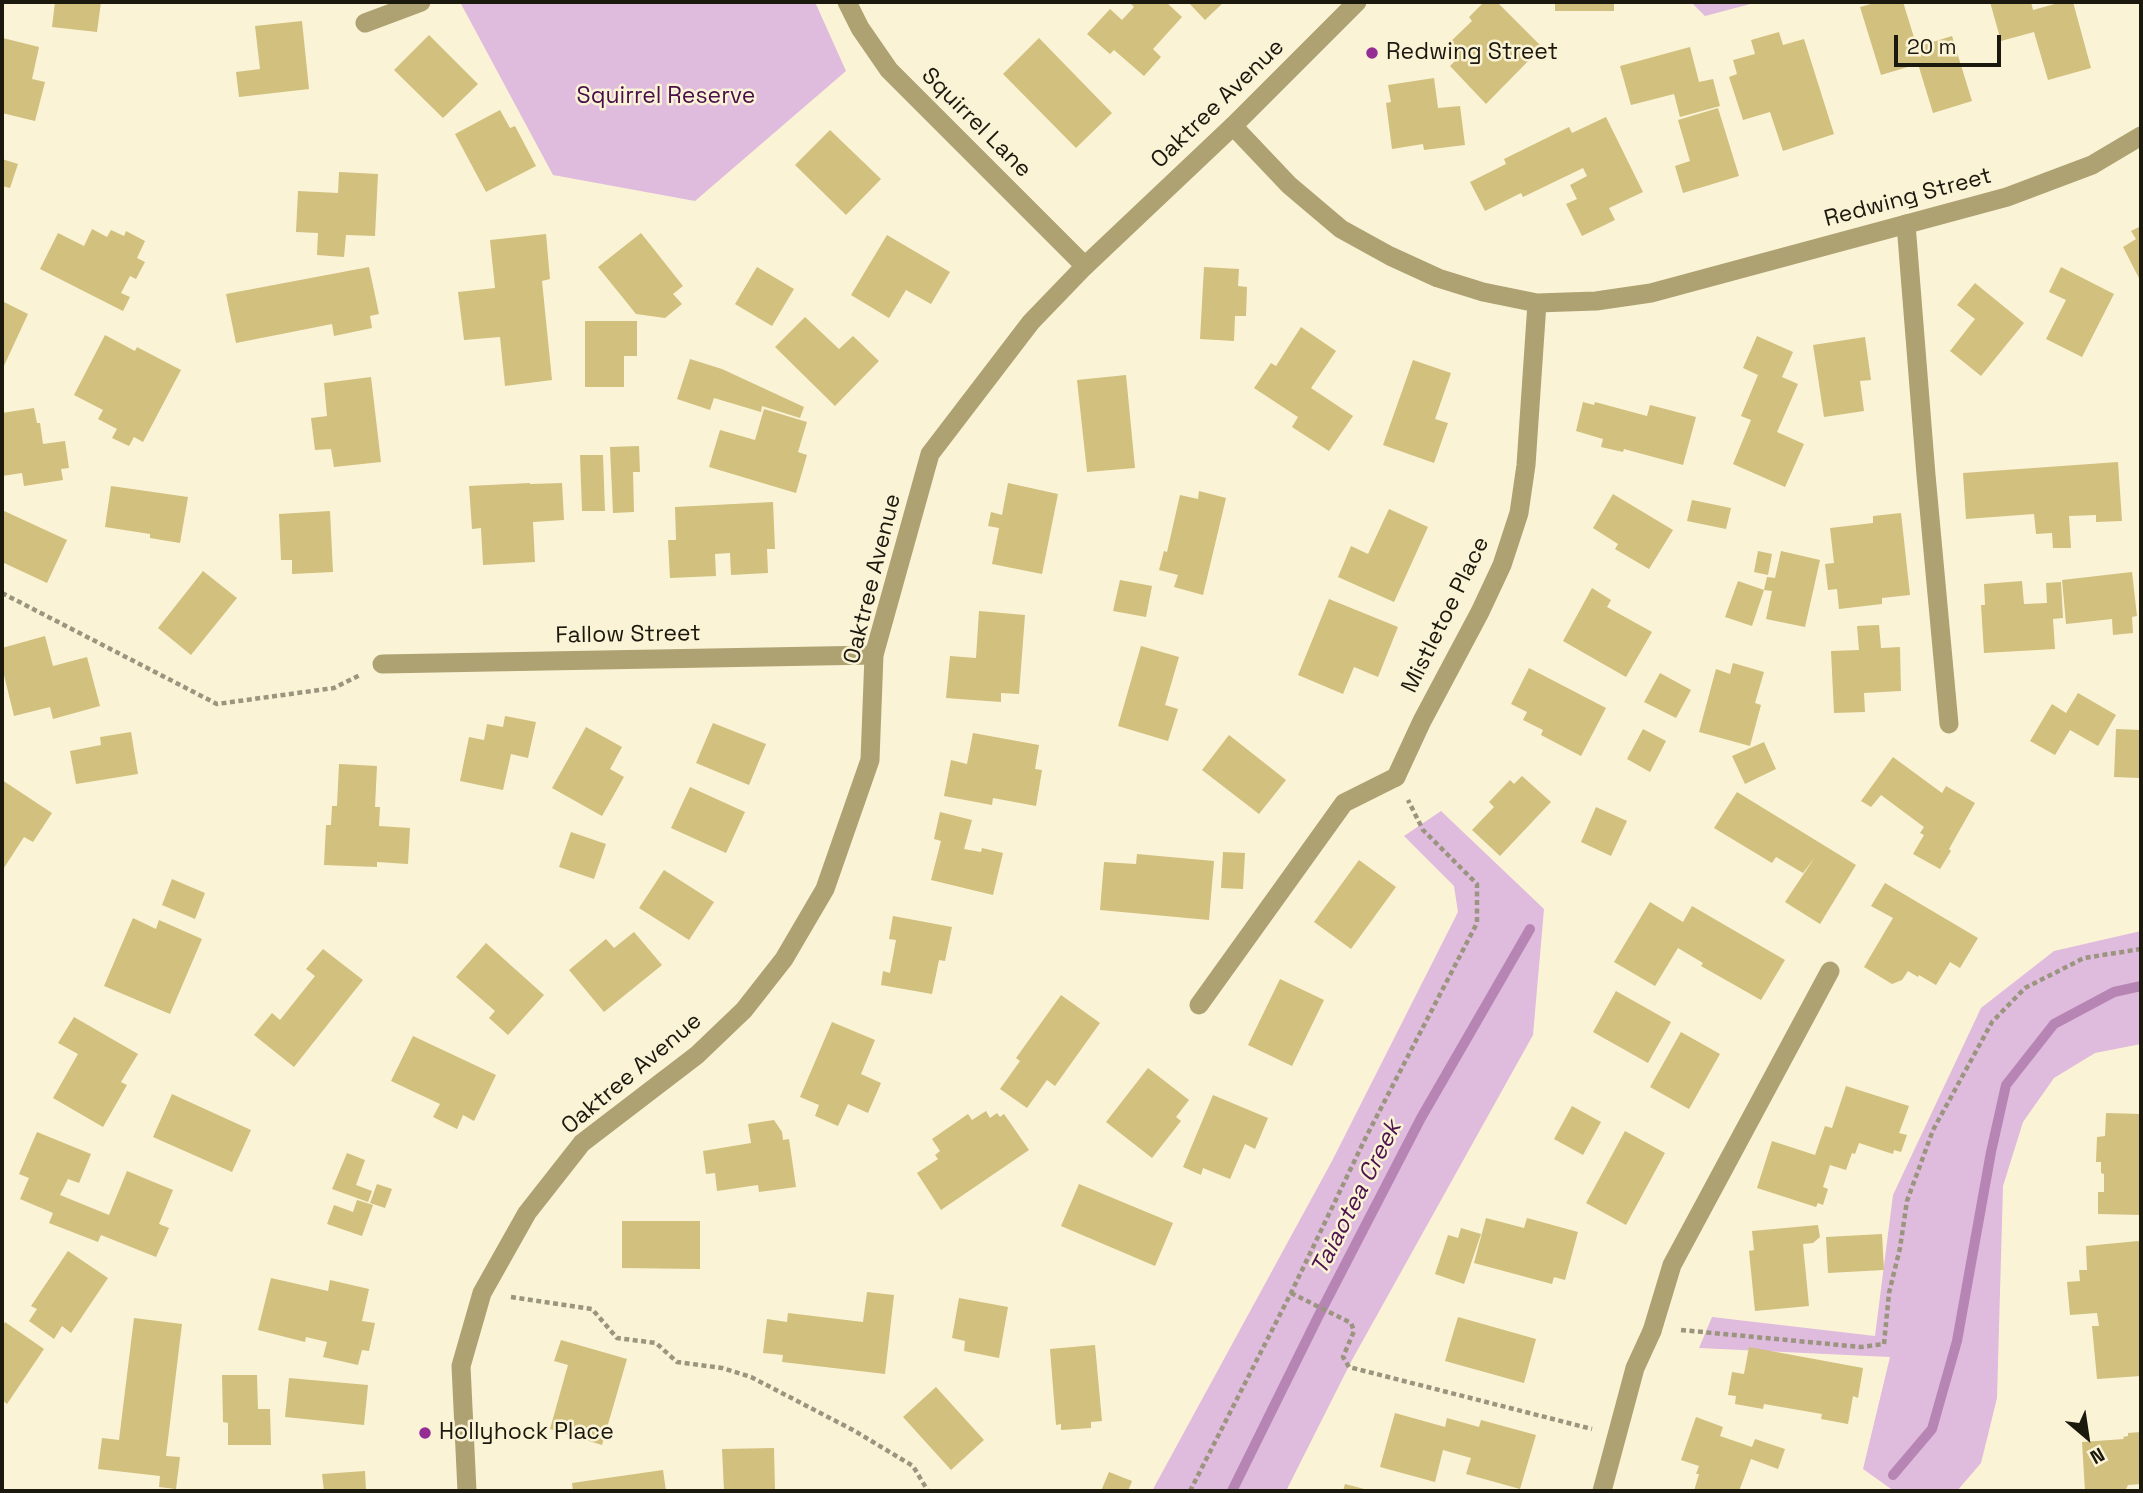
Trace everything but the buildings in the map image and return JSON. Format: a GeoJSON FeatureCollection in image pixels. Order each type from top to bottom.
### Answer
{"type":"FeatureCollection","features":[{"type":"Feature","properties":{"kind":"street"},"geometry":{"type":"LineString","coordinates":[[365,23],[421,2]]}},
{"type":"Feature","properties":{"kind":"street","name":"Squirrel Lane"},"geometry":{"type":"LineString","coordinates":[[846,2],[860,28],[890,70],[1085,267]]}},
{"type":"Feature","properties":{"kind":"street","name":"Oaktree Avenue"},"geometry":{"type":"LineString","coordinates":[[467,1491],[461,1366],[482,1293],[527,1213],[582,1143],[696,1055],[744,1010],[784,959],[825,889],[870,760],[874,655],[930,454],[1031,322],[1357,2]]}},
{"type":"Feature","properties":{"kind":"street","name":"Redwing Street"},"geometry":{"type":"LineString","coordinates":[[1233,126],[1289,184],[1341,229],[1438,278],[1483,292],[1537,303],[1596,301],[1651,293],[2007,197],[2092,165],[2141,136]]}},
{"type":"Feature","properties":{"kind":"street"},"geometry":{"type":"LineString","coordinates":[[1906,223],[1926,475],[1950,724]]}},
{"type":"Feature","properties":{"kind":"street","name":"Mistletoe Place"},"geometry":{"type":"LineString","coordinates":[[1396,777],[1502,565],[1519,513],[1526,465],[1537,303]]}},
{"type":"Feature","properties":{"kind":"street","name":"Fallow Street"},"geometry":{"type":"LineString","coordinates":[[382,664],[874,655]]}},
{"type":"Feature","properties":{"kind":"street"},"geometry":{"type":"LineString","coordinates":[[1199,1005],[1344,803],[1396,777]]}},
{"type":"Feature","properties":{"kind":"street"},"geometry":{"type":"LineString","coordinates":[[1602,1491],[1635,1368],[1652,1331],[1672,1265],[1830,971]]}},
{"type":"Feature","properties":{"kind":"path"},"geometry":{"type":"LineString","coordinates":[[2,593],[217,704],[334,688],[382,664]]}},
{"type":"Feature","properties":{"kind":"path"},"geometry":{"type":"LineString","coordinates":[[1190,1491],[1291,1293],[1365,1139],[1477,923],[1476,884],[1423,830],[1396,777]]}},
{"type":"Feature","properties":{"kind":"path"},"geometry":{"type":"LineString","coordinates":[[1652,1331],[1690,1330],[1861,1347],[1884,1344],[1889,1293],[1900,1248],[1907,1200],[1933,1130],[1992,1022],[2025,988],[2084,958],[2141,949]]}},
{"type":"Feature","properties":{"kind":"path"},"geometry":{"type":"LineString","coordinates":[[482,1293],[592,1309],[617,1338],[656,1343],[677,1362],[722,1368],[751,1377],[853,1430],[913,1466],[928,1491]]}},
{"type":"Feature","properties":{"kind":"path"},"geometry":{"type":"LineString","coordinates":[[1291,1293],[1351,1323],[1354,1331],[1342,1357],[1349,1367],[1615,1435]]}},
{"type":"Feature","properties":{"kind":"green space","name":"Squirrel Reserve"},"geometry":{"type":"Polygon","coordinates":[[[460,2],[815,2],[846,71],[695,201],[553,175],[460,2]]]}},
{"type":"Feature","properties":{"kind":"green space"},"geometry":{"type":"Polygon","coordinates":[[[1691,2],[1758,2],[1705,16],[1691,2]]]}},
{"type":"Feature","properties":{"kind":"green space"},"geometry":{"type":"Polygon","coordinates":[[[1441,811],[1544,909],[1533,1035],[1352,1360],[1286,1491],[1152,1491],[1332,1161],[1458,912],[1454,886],[1404,836],[1441,811]]]}},
{"type":"Feature","properties":{"kind":"green space"},"geometry":{"type":"Polygon","coordinates":[[[2141,931],[2141,1044],[2095,1053],[2054,1078],[2023,1122],[2003,1186],[1997,1398],[1981,1463],[1957,1491],[1894,1491],[1863,1469],[1890,1357],[1699,1348],[1712,1317],[1875,1336],[1893,1195],[1981,1008],[2054,951],[2141,931]]]}},
{"type":"Feature","properties":{"kind":"waterway","name":"Taiaotea Creek"},"geometry":{"type":"LineString","coordinates":[[1232,1491],[1421,1118],[1530,929]]}},
{"type":"Feature","properties":{"kind":"waterway"},"geometry":{"type":"LineString","coordinates":[[1893,1475],[1932,1429],[1957,1341],[1991,1152],[2006,1085],[2054,1024],[2114,992],[2141,986]]}},
{"type":"Feature","properties":{"kind":"place","name":"Redwing Street"},"geometry":{"type":"Point","coordinates":[1372,53]}},
{"type":"Feature","properties":{"kind":"place","name":"Hollyhock Place"},"geometry":{"type":"Point","coordinates":[425,1433]}}]}
